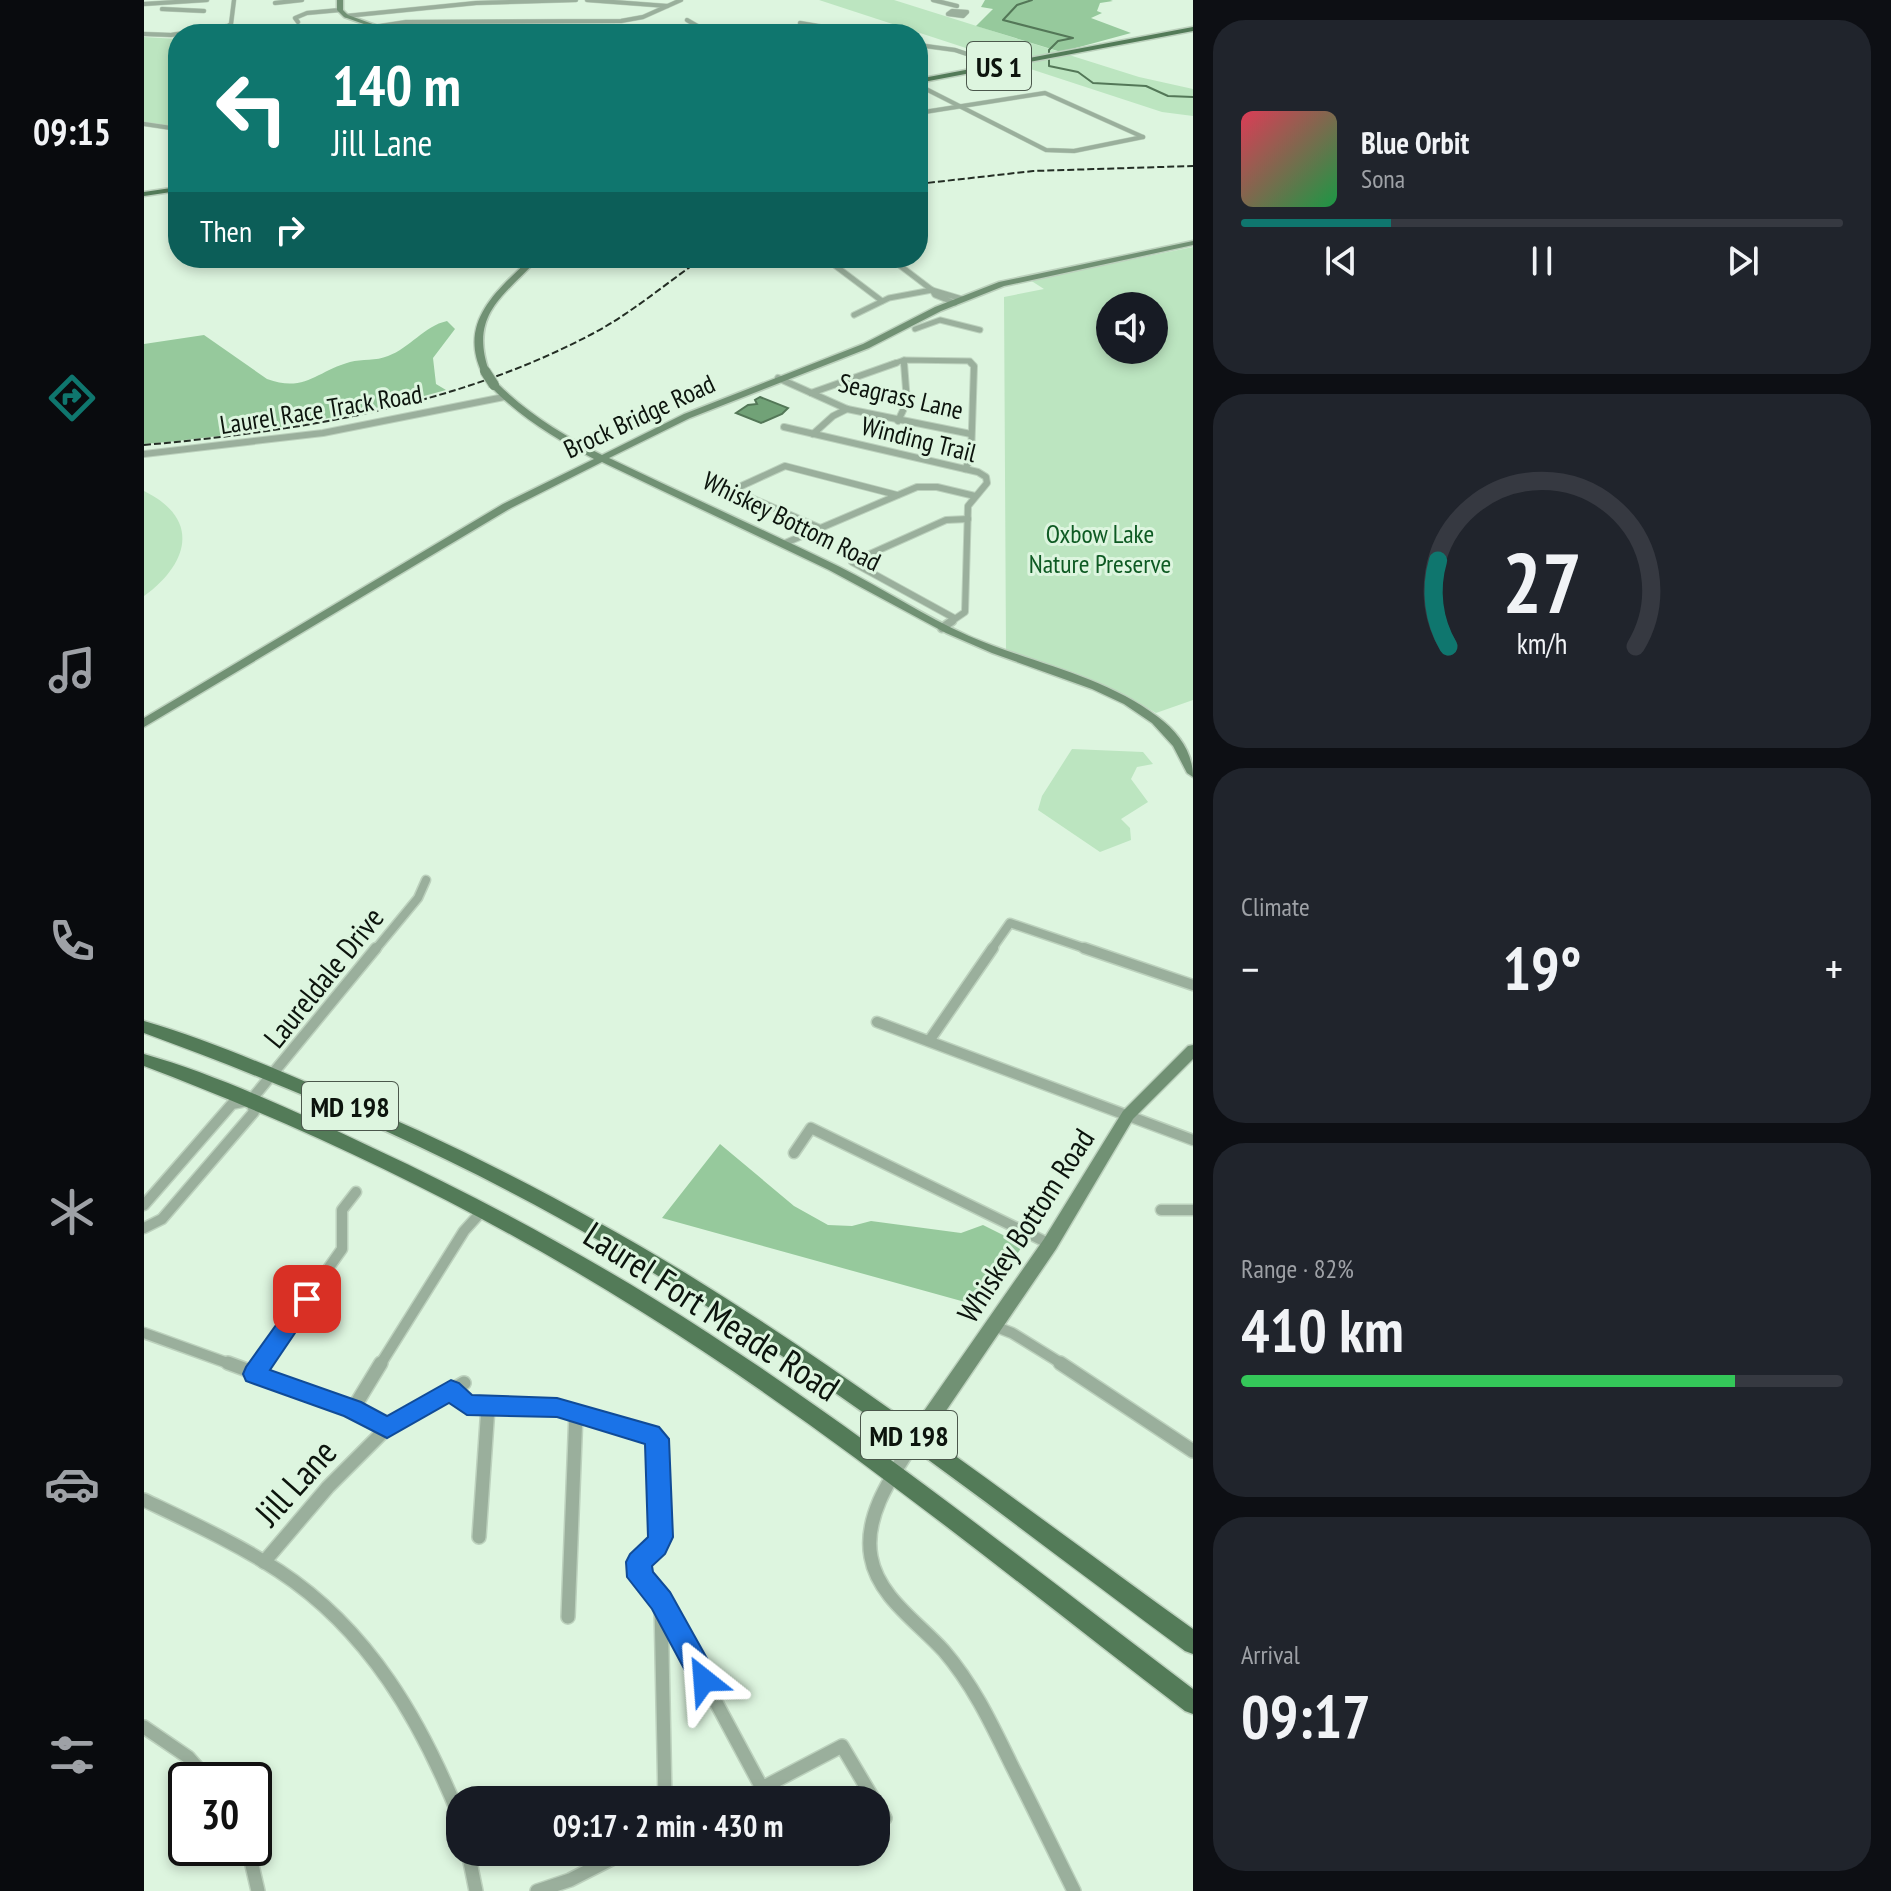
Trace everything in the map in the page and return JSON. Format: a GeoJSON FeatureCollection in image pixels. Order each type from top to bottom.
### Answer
{"type":"FeatureCollection","features":[{"type":"Feature","properties":{"kind":"main road","name":"US 1"},"geometry":{"type":"LineString","coordinates":[[928,81],[1193,31]]}},
{"type":"Feature","properties":{"kind":"main road"},"geometry":{"type":"LineString","coordinates":[[144,194],[168,190]]}},
{"type":"Feature","properties":{"kind":"main road","name":"Laurel Fort Meade Road"},"geometry":{"type":"LineString","coordinates":[[144,1027],[275,1074],[443,1149],[590,1227],[764,1333],[1193,1643]]}},
{"type":"Feature","properties":{"kind":"main road","name":"Laurel Fort Meade Road"},"geometry":{"type":"LineString","coordinates":[[144,1060],[251,1100],[351,1144],[483,1210],[566,1256],[662,1315],[815,1418],[1193,1703]]}},
{"type":"Feature","properties":{"kind":"street"},"geometry":{"type":"LineString","coordinates":[[144,4],[207,0]]}},
{"type":"Feature","properties":{"kind":"street"},"geometry":{"type":"LineString","coordinates":[[231,24],[234,0]]}},
{"type":"Feature","properties":{"kind":"street"},"geometry":{"type":"LineString","coordinates":[[275,3],[302,0]]}},
{"type":"Feature","properties":{"kind":"street"},"geometry":{"type":"LineString","coordinates":[[340,0],[340,10],[346,16],[366,24]]}},
{"type":"Feature","properties":{"kind":"street"},"geometry":{"type":"LineString","coordinates":[[346,16],[482,3],[576,0]]}},
{"type":"Feature","properties":{"kind":"street"},"geometry":{"type":"LineString","coordinates":[[587,0],[668,6]]}},
{"type":"Feature","properties":{"kind":"street"},"geometry":{"type":"LineString","coordinates":[[393,24],[621,21],[639,18],[681,0]]}},
{"type":"Feature","properties":{"kind":"street"},"geometry":{"type":"LineString","coordinates":[[933,0],[957,6]]}},
{"type":"Feature","properties":{"kind":"street"},"geometry":{"type":"LineString","coordinates":[[952,11],[961,0]]}},
{"type":"Feature","properties":{"kind":"street"},"geometry":{"type":"LineString","coordinates":[[387,2],[388,10]]}},
{"type":"Feature","properties":{"kind":"street"},"geometry":{"type":"LineString","coordinates":[[152,5],[150,8],[204,11]]}},
{"type":"Feature","properties":{"kind":"street"},"geometry":{"type":"LineString","coordinates":[[298,22],[295,18],[303,14],[340,10]]}},
{"type":"Feature","properties":{"kind":"street"},"geometry":{"type":"LineString","coordinates":[[687,20],[694,24]]}},
{"type":"Feature","properties":{"kind":"street"},"geometry":{"type":"LineString","coordinates":[[800,23],[806,24]]}},
{"type":"Feature","properties":{"kind":"street"},"geometry":{"type":"LineString","coordinates":[[144,34],[168,35]]}},
{"type":"Feature","properties":{"kind":"street"},"geometry":{"type":"LineString","coordinates":[[928,47],[963,52],[1003,66]]}},
{"type":"Feature","properties":{"kind":"street"},"geometry":{"type":"LineString","coordinates":[[928,89],[956,107],[1018,137],[1056,151],[1074,151],[1143,137],[1045,93],[956,107],[928,111]]}},
{"type":"Feature","properties":{"kind":"street"},"geometry":{"type":"LineString","coordinates":[[144,124],[168,127]]}},
{"type":"Feature","properties":{"kind":"street"},"geometry":{"type":"LineString","coordinates":[[145,132],[159,126]]}},
{"type":"Feature","properties":{"kind":"street","name":"Brock Bridge Road"},"geometry":{"type":"LineString","coordinates":[[144,723],[453,537],[600,457],[778,378],[866,346],[958,301],[1016,279],[1193,243]]}},
{"type":"Feature","properties":{"kind":"street","name":"Whiskey Bottom Road"},"geometry":{"type":"LineString","coordinates":[[525,268],[497,295],[484,313],[478,346],[485,371],[504,397],[544,427],[600,457],[856,579],[938,625],[986,648],[1128,702],[1172,734],[1185,751],[1193,773]]}},
{"type":"Feature","properties":{"kind":"street"},"geometry":{"type":"LineString","coordinates":[[838,268],[882,301]]}},
{"type":"Feature","properties":{"kind":"street"},"geometry":{"type":"LineString","coordinates":[[903,268],[932,290],[958,301]]}},
{"type":"Feature","properties":{"kind":"street"},"geometry":{"type":"LineString","coordinates":[[854,315],[882,301],[932,290]]}},
{"type":"Feature","properties":{"kind":"street"},"geometry":{"type":"LineString","coordinates":[[923,317],[980,330]]}},
{"type":"Feature","properties":{"kind":"street"},"geometry":{"type":"LineString","coordinates":[[915,329],[934,320]]}},
{"type":"Feature","properties":{"kind":"street"},"geometry":{"type":"LineString","coordinates":[[898,421],[907,402],[904,360]]}},
{"type":"Feature","properties":{"kind":"street"},"geometry":{"type":"LineString","coordinates":[[811,393],[904,360],[973,363],[971,458],[965,469]]}},
{"type":"Feature","properties":{"kind":"street","name":"Seagrass Lane"},"geometry":{"type":"LineString","coordinates":[[778,378],[847,409],[971,434]]}},
{"type":"Feature","properties":{"kind":"street","name":"Laurel Race Track Road"},"geometry":{"type":"LineString","coordinates":[[144,454],[323,433],[504,397]]}},
{"type":"Feature","properties":{"kind":"street"},"geometry":{"type":"LineString","coordinates":[[813,434],[833,416],[847,409]]}},
{"type":"Feature","properties":{"kind":"street","name":"Winding Trail"},"geometry":{"type":"LineString","coordinates":[[784,427],[978,472],[987,480],[969,504],[965,612],[954,618]]}},
{"type":"Feature","properties":{"kind":"street"},"geometry":{"type":"LineString","coordinates":[[820,528],[740,493],[737,488],[785,466],[897,495]]}},
{"type":"Feature","properties":{"kind":"street"},"geometry":{"type":"LineString","coordinates":[[783,544],[925,485],[975,496]]}},
{"type":"Feature","properties":{"kind":"street"},"geometry":{"type":"LineString","coordinates":[[954,618],[852,562],[946,520],[968,519]]}},
{"type":"Feature","properties":{"kind":"street"},"geometry":{"type":"LineString","coordinates":[[938,625],[954,618]]}},
{"type":"Feature","properties":{"kind":"street","name":"Laureldale Drive"},"geometry":{"type":"LineString","coordinates":[[251,1100],[418,898],[426,880]]}},
{"type":"Feature","properties":{"kind":"street"},"geometry":{"type":"LineString","coordinates":[[929,1041],[1010,923],[1193,985]]}},
{"type":"Feature","properties":{"kind":"street"},"geometry":{"type":"LineString","coordinates":[[877,1022],[1193,1140]]}},
{"type":"Feature","properties":{"kind":"street","name":"Whiskey Bottom Road"},"geometry":{"type":"LineString","coordinates":[[915,1440],[1050,1244],[1128,1115],[1193,1050]]}},
{"type":"Feature","properties":{"kind":"street"},"geometry":{"type":"LineString","coordinates":[[144,1205],[232,1104],[251,1100],[254,1112],[162,1219],[144,1228]]}},
{"type":"Feature","properties":{"kind":"street"},"geometry":{"type":"LineString","coordinates":[[794,1153],[811,1128],[1050,1244]]}},
{"type":"Feature","properties":{"kind":"street"},"geometry":{"type":"LineString","coordinates":[[254,1374],[342,1249],[342,1210],[356,1192]]}},
{"type":"Feature","properties":{"kind":"street"},"geometry":{"type":"LineString","coordinates":[[353,1409],[464,1231],[483,1210]]}},
{"type":"Feature","properties":{"kind":"street"},"geometry":{"type":"LineString","coordinates":[[1161,1210],[1193,1210]]}},
{"type":"Feature","properties":{"kind":"street"},"geometry":{"type":"LineString","coordinates":[[994,1326],[1012,1333],[1087,1380],[1193,1451]]}},
{"type":"Feature","properties":{"kind":"street"},"geometry":{"type":"LineString","coordinates":[[144,1333],[353,1409],[387,1428]]}},
{"type":"Feature","properties":{"kind":"street","name":"Jill Lane"},"geometry":{"type":"LineString","coordinates":[[264,1562],[328,1487],[387,1428],[464,1383]]}},
{"type":"Feature","properties":{"kind":"street"},"geometry":{"type":"LineString","coordinates":[[451,1390],[467,1405],[545,1407],[576,1412],[650,1434],[657,1439],[660,1537],[656,1546],[639,1562],[640,1577],[661,1600],[761,1786]]}},
{"type":"Feature","properties":{"kind":"street"},"geometry":{"type":"LineString","coordinates":[[479,1537],[488,1407]]}},
{"type":"Feature","properties":{"kind":"street"},"geometry":{"type":"LineString","coordinates":[[568,1617],[576,1412]]}},
{"type":"Feature","properties":{"kind":"street"},"geometry":{"type":"LineString","coordinates":[[915,1440],[892,1476],[873,1519],[869,1541],[871,1558],[881,1582],[964,1675],[979,1698],[1074,1891]]}},
{"type":"Feature","properties":{"kind":"street"},"geometry":{"type":"LineString","coordinates":[[144,1500],[264,1562],[299,1585],[331,1612],[364,1645],[389,1679],[420,1727],[446,1786]]}},
{"type":"Feature","properties":{"kind":"street"},"geometry":{"type":"LineString","coordinates":[[661,1600],[665,1786]]}},
{"type":"Feature","properties":{"kind":"street"},"geometry":{"type":"LineString","coordinates":[[144,1727],[192,1762]]}},
{"type":"Feature","properties":{"kind":"street"},"geometry":{"type":"LineString","coordinates":[[766,1786],[842,1746],[866,1786]]}},
{"type":"Feature","properties":{"kind":"street"},"geometry":{"type":"LineString","coordinates":[[252,1866],[258,1891]]}},
{"type":"Feature","properties":{"kind":"street"},"geometry":{"type":"LineString","coordinates":[[471,1866],[476,1891]]}},
{"type":"Feature","properties":{"kind":"street"},"geometry":{"type":"LineString","coordinates":[[537,1891],[570,1880],[598,1866]]}},
{"type":"Feature","properties":{"kind":"green space"},"geometry":{"type":"Polygon","coordinates":[[[819,0],[894,0],[1139,77],[1193,89],[1193,116],[1162,112],[928,36],[928,24],[892,24],[819,0]]]}},
{"type":"Feature","properties":{"kind":"green space"},"geometry":{"type":"Polygon","coordinates":[[[144,37],[168,38],[168,126],[144,122],[144,37]]]}},
{"type":"Feature","properties":{"kind":"green space","name":"Oxbow Lake Nature Preserve"},"geometry":{"type":"Polygon","coordinates":[[[1193,247],[1193,700],[1156,713],[1123,694],[1006,651],[1004,297],[1044,289],[1030,280],[1193,247]]]}},
{"type":"Feature","properties":{"kind":"green space"},"geometry":{"type":"Polygon","coordinates":[[[144,491],[162,502],[174,515],[181,528],[182,542],[171,570],[144,596],[144,491]]]}},
{"type":"Feature","properties":{"kind":"green space"},"geometry":{"type":"Polygon","coordinates":[[[1072,749],[1143,752],[1153,764],[1137,767],[1131,779],[1148,802],[1121,819],[1130,828],[1131,840],[1100,852],[1038,810],[1042,796],[1072,749]]]}},
{"type":"Feature","properties":{"kind":"shaded area"},"geometry":{"type":"Polygon","coordinates":[[[985,0],[1110,0],[1113,1],[1100,3],[1097,11],[1102,13],[1091,18],[1131,33],[1061,52],[976,26],[993,9],[981,7],[985,0]]]}},
{"type":"Feature","properties":{"kind":"shaded area"},"geometry":{"type":"Polygon","coordinates":[[[447,321],[455,329],[433,358],[436,384],[446,390],[296,424],[144,444],[144,344],[204,335],[267,379],[291,384],[350,362],[388,356],[431,327],[447,321]]]}},
{"type":"Feature","properties":{"kind":"shaded area"},"geometry":{"type":"Polygon","coordinates":[[[760,397],[788,408],[761,423],[736,413],[748,405],[757,404],[755,400],[760,397]]]}},
{"type":"Feature","properties":{"kind":"shaded area"},"geometry":{"type":"Polygon","coordinates":[[[720,1144],[794,1206],[828,1225],[852,1226],[871,1221],[961,1233],[983,1225],[1023,1245],[983,1307],[662,1218],[720,1144]]]}},
{"type":"Feature","properties":{"kind":"waterway"},"geometry":{"type":"LineString","coordinates":[[1032,0],[1017,5],[1003,20],[1073,38],[1058,41],[1049,50],[1049,55]]}},
{"type":"Feature","properties":{"kind":"waterway"},"geometry":{"type":"LineString","coordinates":[[1049,60],[1049,66],[1078,72],[1093,83],[1146,86],[1168,96],[1193,97]]}},
{"type":"Feature","properties":{"kind":"railway"},"geometry":{"type":"LineString","coordinates":[[928,183],[1033,171],[1193,166]]}},
{"type":"Feature","properties":{"kind":"railway"},"geometry":{"type":"LineString","coordinates":[[144,445],[317,423],[430,398],[539,359],[592,334],[689,268]]}},
{"type":"Feature","properties":{"kind":"route"},"geometry":{"type":"LineString","coordinates":[[307,1299],[254,1374],[353,1409],[387,1428],[451,1390],[467,1405],[557,1408],[650,1434],[657,1439],[660,1537],[656,1546],[639,1562],[640,1577],[661,1600],[704,1680]]}}]}
